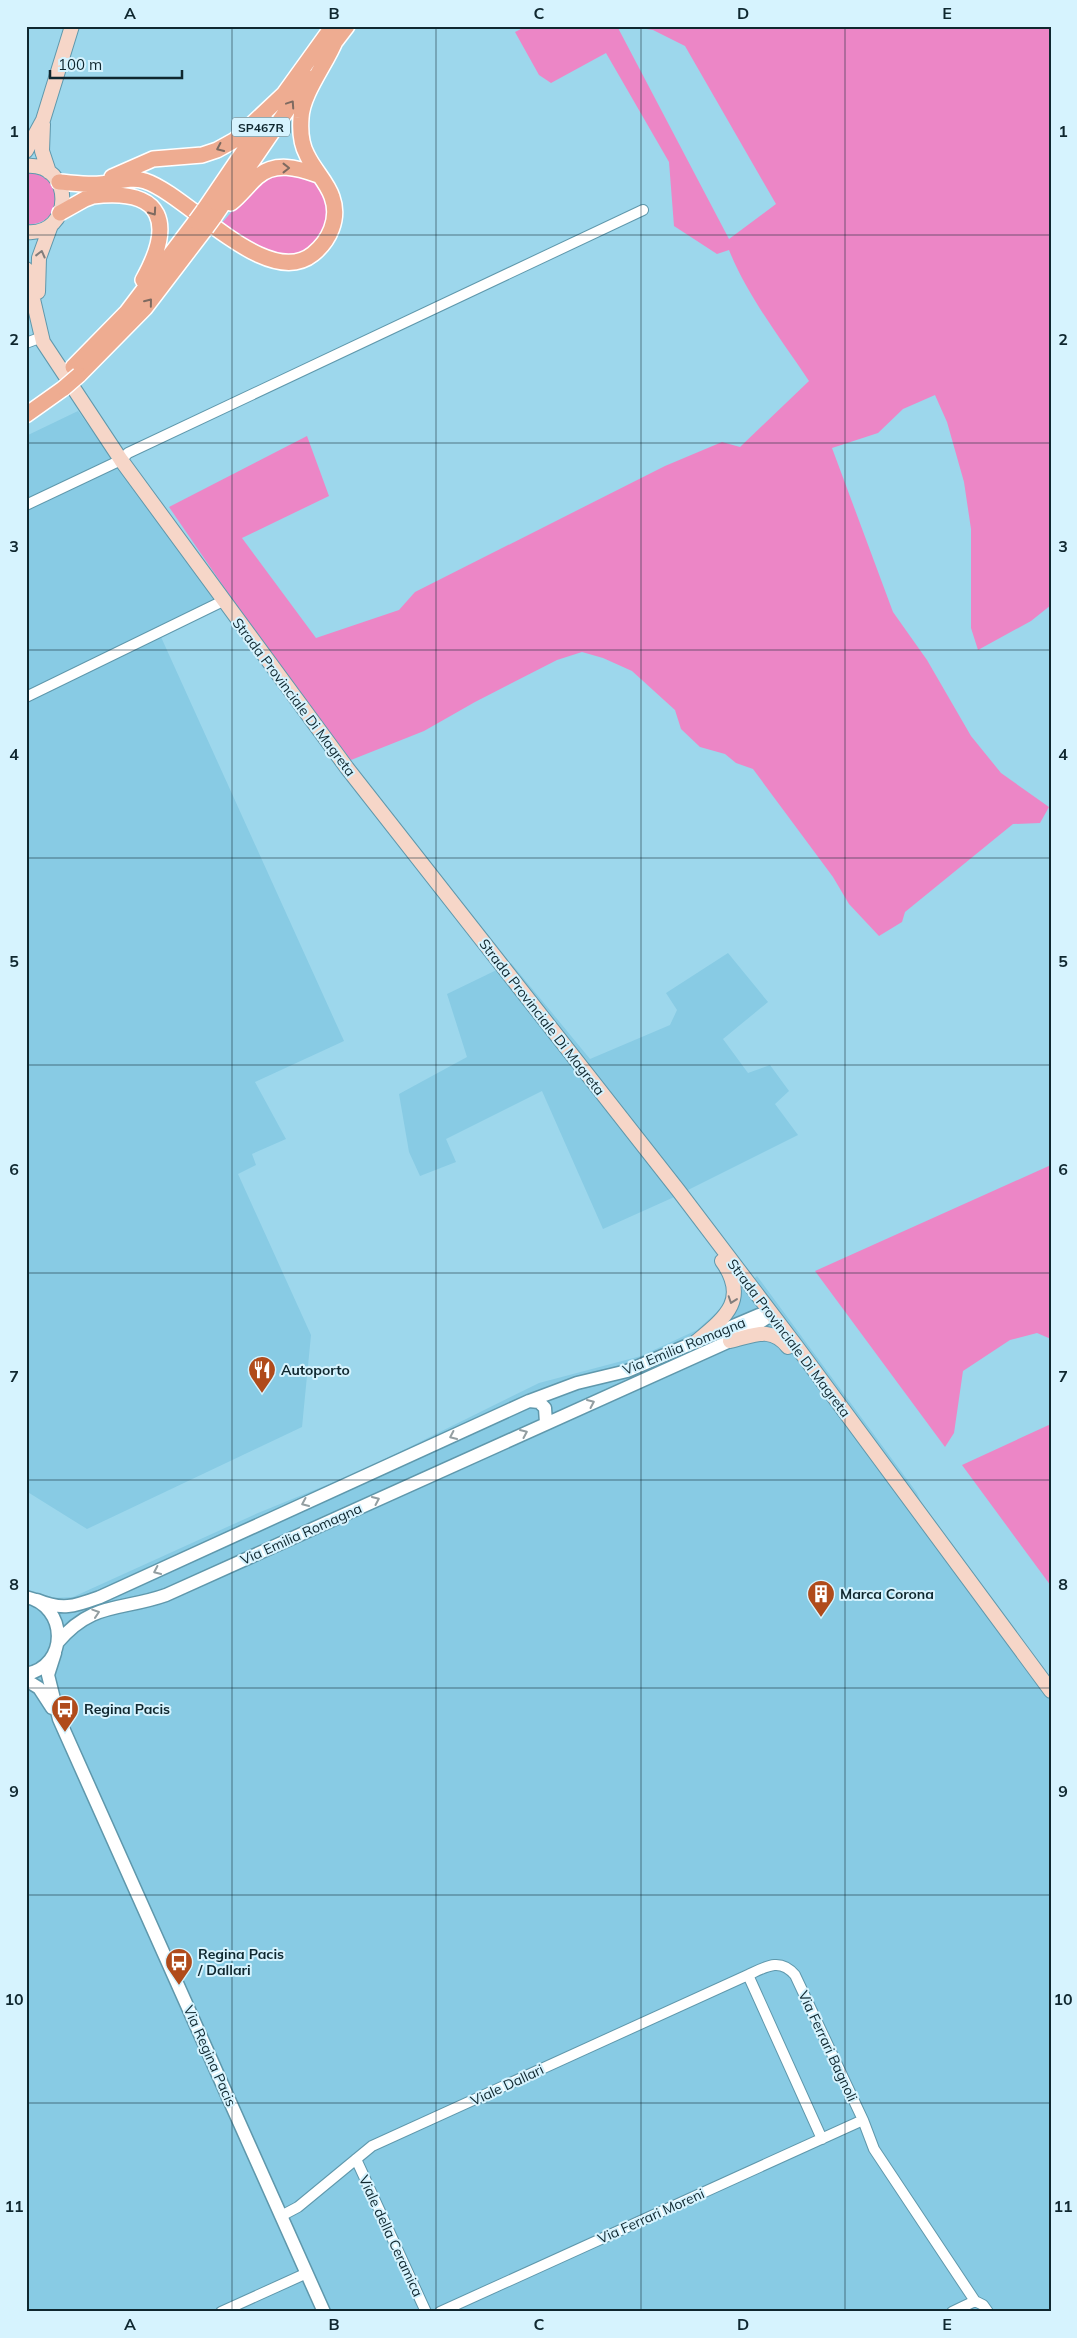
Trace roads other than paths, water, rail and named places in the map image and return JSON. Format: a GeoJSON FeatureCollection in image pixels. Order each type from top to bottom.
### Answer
{"type":"FeatureCollection","features":[{"type":"Feature","properties":{"kind":"main road"},"geometry":{"type":"LineString","coordinates":[[26,151],[43,120],[72,26]]}},
{"type":"Feature","properties":{"kind":"main road","name":"SP467R"},"geometry":{"type":"LineString","coordinates":[[76,371],[207,217],[284,94],[335,33],[347,26]]}},
{"type":"Feature","properties":{"kind":"main road"},"geometry":{"type":"LineString","coordinates":[[26,166],[36,166],[54,177],[81,185],[103,184],[134,178],[146,181],[163,190],[256,254],[276,263],[293,262],[308,258],[322,247],[332,230],[334,213],[332,198],[306,154],[301,133],[301,115],[312,87],[329,58],[335,33]]}},
{"type":"Feature","properties":{"kind":"main road","name":"SP467R"},"geometry":{"type":"LineString","coordinates":[[26,415],[145,308],[335,33]]}},
{"type":"Feature","properties":{"kind":"main road"},"geometry":{"type":"LineString","coordinates":[[81,185],[115,176],[153,158],[202,154],[217,150],[235,140],[284,94]]}},
{"type":"Feature","properties":{"kind":"main road"},"geometry":{"type":"LineString","coordinates":[[42,337],[37,275],[39,258],[50,226],[60,213],[64,197],[42,151],[43,120]]}},
{"type":"Feature","properties":{"kind":"main road"},"geometry":{"type":"LineString","coordinates":[[207,217],[233,202],[259,175],[280,166],[298,168],[318,175]]}},
{"type":"Feature","properties":{"kind":"main road"},"geometry":{"type":"LineString","coordinates":[[60,213],[93,196],[128,185],[163,190]]}},
{"type":"Feature","properties":{"kind":"main road"},"geometry":{"type":"LineString","coordinates":[[93,196],[129,195],[140,199],[151,207],[161,226],[160,237],[152,262],[131,297],[127,312]]}},
{"type":"Feature","properties":{"kind":"main road"},"geometry":{"type":"LineString","coordinates":[[26,232],[41,231],[50,226]]}},
{"type":"Feature","properties":{"kind":"main road"},"geometry":{"type":"LineString","coordinates":[[26,269],[42,337]]}},
{"type":"Feature","properties":{"kind":"main road","name":"Strada Provinciale Di Magreta"},"geometry":{"type":"LineString","coordinates":[[42,337],[50,354],[121,460],[347,768],[694,1211],[1051,1691]]}},
{"type":"Feature","properties":{"kind":"main road","name":"SP467R"},"geometry":{"type":"LineString","coordinates":[[26,406],[61,384]]}},
{"type":"Feature","properties":{"kind":"main road"},"geometry":{"type":"LineString","coordinates":[[694,1211],[699,1230],[729,1271],[734,1284],[735,1297],[720,1321],[697,1341]]}},
{"type":"Feature","properties":{"kind":"main road"},"geometry":{"type":"LineString","coordinates":[[730,1341],[766,1333],[776,1335],[823,1394],[829,1397],[833,1396]]}},
{"type":"Feature","properties":{"kind":"street"},"geometry":{"type":"LineString","coordinates":[[26,505],[121,460],[128,453],[643,210]]}},
{"type":"Feature","properties":{"kind":"street"},"geometry":{"type":"LineString","coordinates":[[26,343],[42,337]]}},
{"type":"Feature","properties":{"kind":"street"},"geometry":{"type":"LineString","coordinates":[[26,697],[223,601]]}},
{"type":"Feature","properties":{"kind":"street","name":"Via Emilia Romagna"},"geometry":{"type":"LineString","coordinates":[[26,1674],[40,1670],[71,1627],[89,1615],[166,1595],[730,1341],[766,1320],[771,1314]]}},
{"type":"Feature","properties":{"kind":"street","name":"Via Emilia Romagna"},"geometry":{"type":"LineString","coordinates":[[31,1599],[53,1607],[70,1607],[100,1597],[529,1401],[577,1383],[627,1371],[759,1315],[771,1314]]}},
{"type":"Feature","properties":{"kind":"street"},"geometry":{"type":"LineString","coordinates":[[529,1401],[539,1402],[545,1408],[546,1423]]}},
{"type":"Feature","properties":{"kind":"street","name":"Via Emilia Romagna"},"geometry":{"type":"LineString","coordinates":[[31,1599],[47,1608],[54,1618],[58,1629],[57,1647]]}},
{"type":"Feature","properties":{"kind":"street","name":"Via Regina Pacis"},"geometry":{"type":"LineString","coordinates":[[57,1647],[48,1675],[59,1719],[324,2312]]}},
{"type":"Feature","properties":{"kind":"street","name":"Via Regina Pacis"},"geometry":{"type":"LineString","coordinates":[[26,1680],[38,1688],[59,1719]]}},
{"type":"Feature","properties":{"kind":"street","name":"Via Ferrari Bagnoli"},"geometry":{"type":"LineString","coordinates":[[748,1975],[775,1964],[783,1964],[795,1975],[863,2120],[874,2149],[975,2301],[983,2305],[988,2312]]}},
{"type":"Feature","properties":{"kind":"street"},"geometry":{"type":"LineString","coordinates":[[748,1975],[822,2139]]}},
{"type":"Feature","properties":{"kind":"street","name":"Viale Dallari"},"geometry":{"type":"LineString","coordinates":[[280,2216],[298,2207],[372,2146],[748,1975]]}},
{"type":"Feature","properties":{"kind":"street","name":"Via Ferrari Moreni"},"geometry":{"type":"LineString","coordinates":[[440,2312],[863,2120]]}},
{"type":"Feature","properties":{"kind":"street","name":"Viale della Ceramica"},"geometry":{"type":"LineString","coordinates":[[356,2160],[426,2312]]}},
{"type":"Feature","properties":{"kind":"street"},"geometry":{"type":"LineString","coordinates":[[221,2312],[307,2273]]}},
{"type":"Feature","properties":{"kind":"street"},"geometry":{"type":"LineString","coordinates":[[952,2312],[975,2301]]}},
{"type":"Feature","properties":{"kind":"place","name":"Autoporto"},"geometry":{"type":"Point","coordinates":[262,1394]}},
{"type":"Feature","properties":{"kind":"place","name":"Marca Corona"},"geometry":{"type":"Point","coordinates":[821,1618]}},
{"type":"Feature","properties":{"kind":"place","name":"Regina Pacis"},"geometry":{"type":"Point","coordinates":[65,1733]}},
{"type":"Feature","properties":{"kind":"place","name":"Regina Pacis / Dallari"},"geometry":{"type":"Point","coordinates":[179,1986]}}]}
